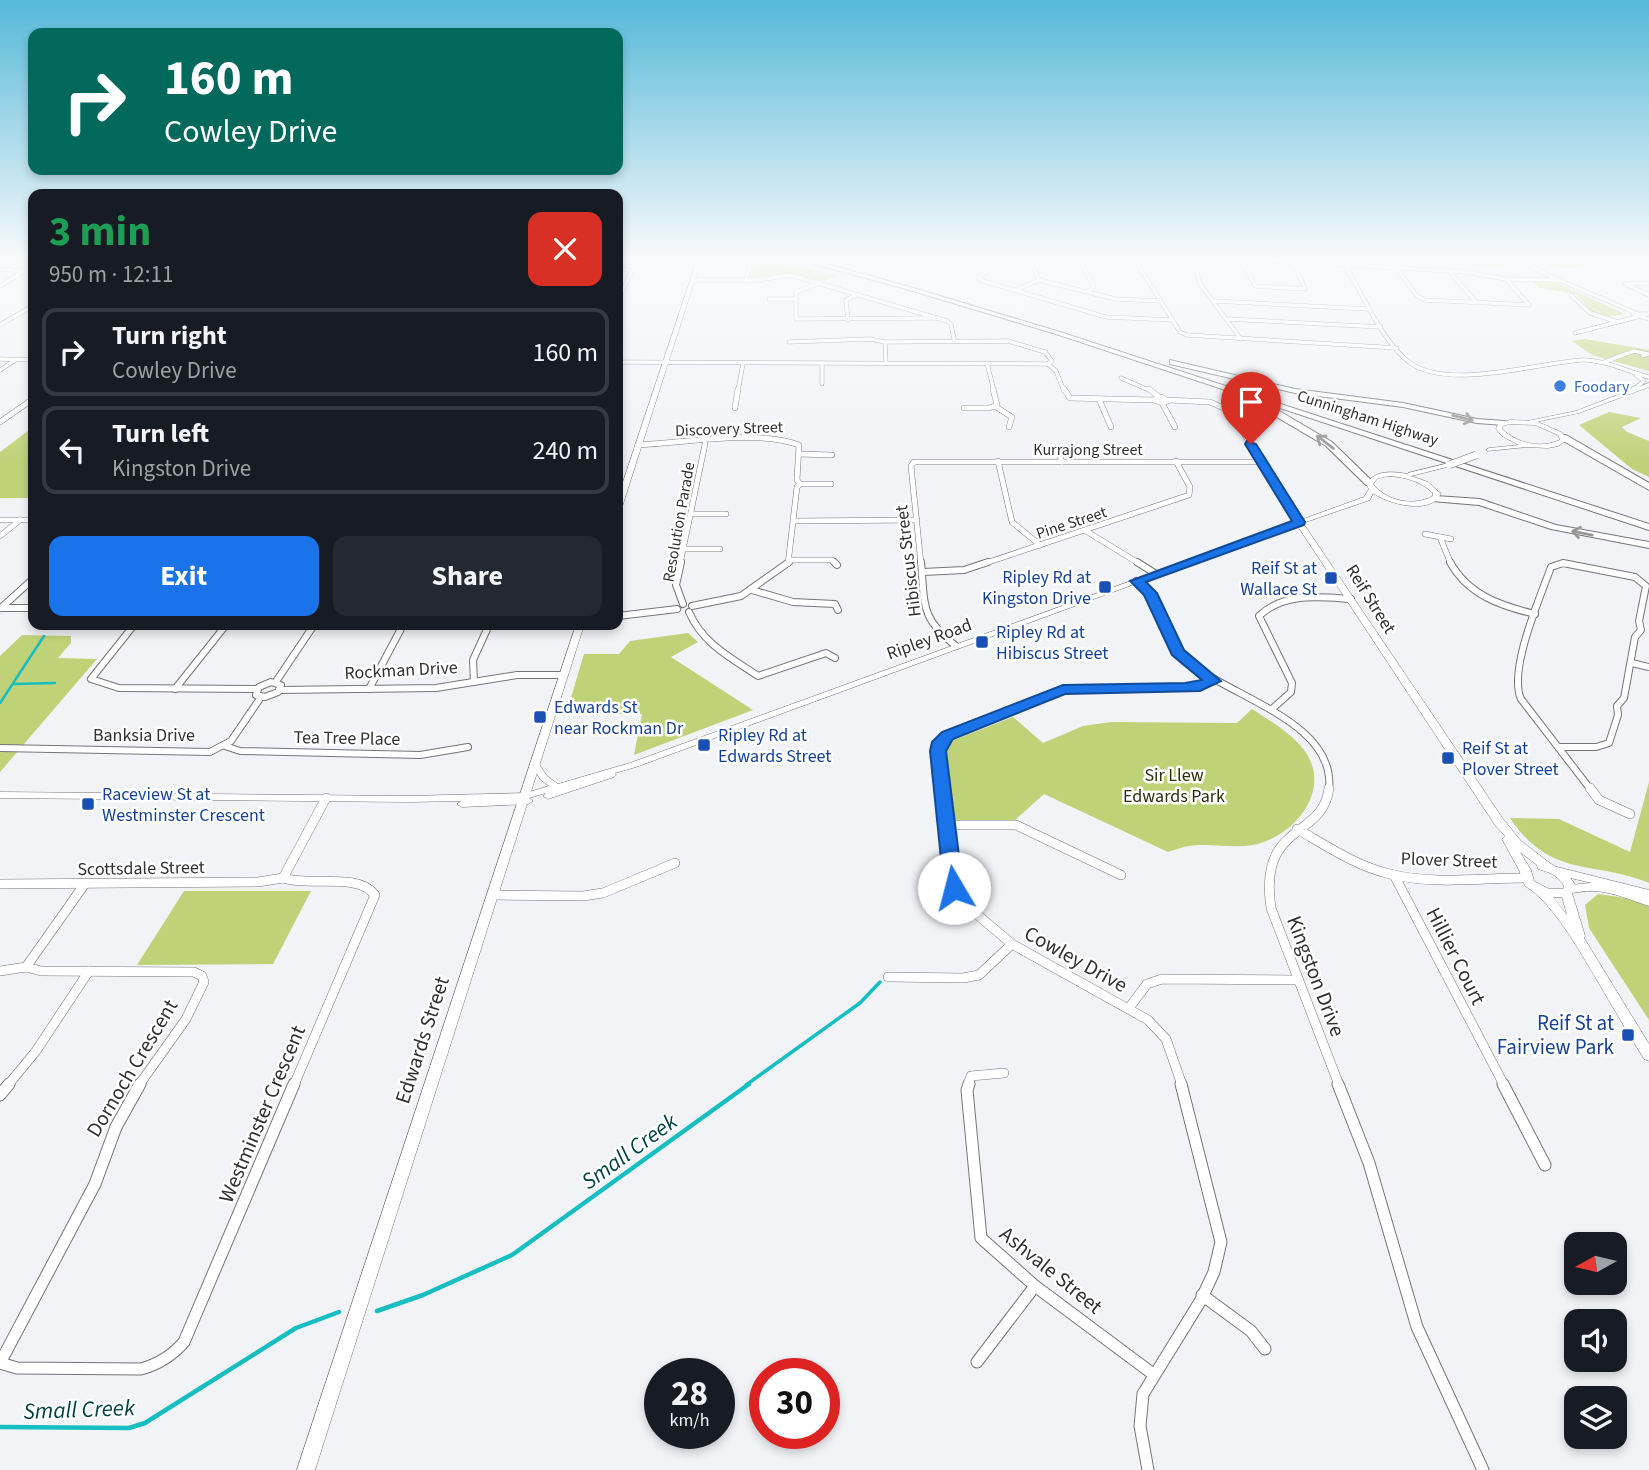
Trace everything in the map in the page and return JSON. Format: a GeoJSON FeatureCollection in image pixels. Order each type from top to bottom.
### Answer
{"type":"FeatureCollection","features":[{"type":"Feature","properties":{"kind":"highway","name":"Cunningham Highway"},"geometry":{"type":"LineString","coordinates":[[1032,326],[1649,525]]}},
{"type":"Feature","properties":{"kind":"highway","name":"Cunningham Highway"},"geometry":{"type":"LineString","coordinates":[[1054,326],[1429,446],[1649,525]]}},
{"type":"Feature","properties":{"kind":"highway"},"geometry":{"type":"LineString","coordinates":[[1127,355],[1248,399],[1292,420],[1329,444],[1371,487]]}},
{"type":"Feature","properties":{"kind":"highway"},"geometry":{"type":"LineString","coordinates":[[1173,362],[1295,391],[1394,404],[1478,421],[1504,423]]}},
{"type":"Feature","properties":{"kind":"highway"},"geometry":{"type":"LineString","coordinates":[[1560,434],[1649,487]]}},
{"type":"Feature","properties":{"kind":"highway"},"geometry":{"type":"LineString","coordinates":[[1434,499],[1475,500],[1561,529],[1649,545]]}},
{"type":"Feature","properties":{"kind":"main road"},"geometry":{"type":"LineString","coordinates":[[623,492],[677,326]]}},
{"type":"Feature","properties":{"kind":"main road"},"geometry":{"type":"LineString","coordinates":[[1402,475],[1435,470],[1489,450],[1531,444],[1556,445],[1563,441],[1560,434],[1526,422],[1504,423],[1499,428],[1503,434],[1531,444]]}},
{"type":"Feature","properties":{"kind":"main road"},"geometry":{"type":"LineString","coordinates":[[1489,450],[1500,442],[1503,434]]}},
{"type":"Feature","properties":{"kind":"main road"},"geometry":{"type":"LineString","coordinates":[[1430,485],[1430,478],[1435,470]]}},
{"type":"Feature","properties":{"kind":"main road"},"geometry":{"type":"LineString","coordinates":[[1402,475],[1430,485],[1437,493],[1434,499]]}},
{"type":"Feature","properties":{"kind":"main road","name":"Ripley Road"},"geometry":{"type":"LineString","coordinates":[[1299,522],[1367,498],[1379,476],[1402,475]]}},
{"type":"Feature","properties":{"kind":"main road"},"geometry":{"type":"LineString","coordinates":[[1371,487],[1395,501]]}},
{"type":"Feature","properties":{"kind":"main road","name":"Ripley Road"},"geometry":{"type":"LineString","coordinates":[[1342,506],[1395,501],[1419,504],[1434,499]]}},
{"type":"Feature","properties":{"kind":"main road","name":"Reif Street"},"geometry":{"type":"LineString","coordinates":[[1299,522],[1499,822],[1517,844],[1567,880],[1568,892]]}},
{"type":"Feature","properties":{"kind":"main road","name":"Edwards Street"},"geometry":{"type":"LineString","coordinates":[[306,1470],[578,630]]}},
{"type":"Feature","properties":{"kind":"main road","name":"Reif Street"},"geometry":{"type":"LineString","coordinates":[[1499,822],[1526,874],[1539,891]]}},
{"type":"Feature","properties":{"kind":"main road"},"geometry":{"type":"LineString","coordinates":[[1526,874],[1533,866],[1551,869]]}},
{"type":"Feature","properties":{"kind":"main road"},"geometry":{"type":"LineString","coordinates":[[1539,891],[1554,895],[1568,892],[1581,944]]}},
{"type":"Feature","properties":{"kind":"main road"},"geometry":{"type":"LineString","coordinates":[[1539,891],[1552,903],[1581,944],[1649,1055]]}},
{"type":"Feature","properties":{"kind":"street"},"geometry":{"type":"LineString","coordinates":[[951,326],[954,339]]}},
{"type":"Feature","properties":{"kind":"street"},"geometry":{"type":"LineString","coordinates":[[1176,326],[1187,335],[1397,348]]}},
{"type":"Feature","properties":{"kind":"street"},"geometry":{"type":"LineString","coordinates":[[1232,326],[1241,339]]}},
{"type":"Feature","properties":{"kind":"street"},"geometry":{"type":"LineString","coordinates":[[1354,326],[1381,327],[1407,361],[1419,368],[1456,375],[1562,361],[1604,363],[1636,375],[1644,381],[1630,392]]}},
{"type":"Feature","properties":{"kind":"street"},"geometry":{"type":"LineString","coordinates":[[1575,333],[1602,326]]}},
{"type":"Feature","properties":{"kind":"street"},"geometry":{"type":"LineString","coordinates":[[791,340],[885,342],[954,339],[1016,342],[1045,352],[1052,361],[1048,364]]}},
{"type":"Feature","properties":{"kind":"street"},"geometry":{"type":"LineString","coordinates":[[885,342],[886,363]]}},
{"type":"Feature","properties":{"kind":"street"},"geometry":{"type":"LineString","coordinates":[[1604,363],[1636,351],[1648,354],[1643,356]]}},
{"type":"Feature","properties":{"kind":"street"},"geometry":{"type":"LineString","coordinates":[[0,359],[28,360]]}},
{"type":"Feature","properties":{"kind":"street"},"geometry":{"type":"LineString","coordinates":[[1614,359],[1614,367]]}},
{"type":"Feature","properties":{"kind":"street"},"geometry":{"type":"LineString","coordinates":[[0,370],[16,360]]}},
{"type":"Feature","properties":{"kind":"street"},"geometry":{"type":"LineString","coordinates":[[1581,361],[1649,377]]}},
{"type":"Feature","properties":{"kind":"street"},"geometry":{"type":"LineString","coordinates":[[623,362],[1048,364],[1056,369],[1066,396],[1077,399],[1158,400]]}},
{"type":"Feature","properties":{"kind":"street"},"geometry":{"type":"LineString","coordinates":[[735,408],[743,363]]}},
{"type":"Feature","properties":{"kind":"street"},"geometry":{"type":"LineString","coordinates":[[822,363],[822,384]]}},
{"type":"Feature","properties":{"kind":"street"},"geometry":{"type":"LineString","coordinates":[[987,363],[998,403],[996,407]]}},
{"type":"Feature","properties":{"kind":"street"},"geometry":{"type":"LineString","coordinates":[[1121,379],[1149,389],[1174,427]]}},
{"type":"Feature","properties":{"kind":"street"},"geometry":{"type":"LineString","coordinates":[[1526,422],[1577,412],[1649,387]]}},
{"type":"Feature","properties":{"kind":"street"},"geometry":{"type":"LineString","coordinates":[[1560,434],[1557,423],[1649,387]]}},
{"type":"Feature","properties":{"kind":"street"},"geometry":{"type":"LineString","coordinates":[[1099,399],[1111,427]]}},
{"type":"Feature","properties":{"kind":"street","name":"Reif Street"},"geometry":{"type":"LineString","coordinates":[[1158,400],[1210,402],[1230,411],[1299,522]]}},
{"type":"Feature","properties":{"kind":"street"},"geometry":{"type":"LineString","coordinates":[[0,422],[28,402]]}},
{"type":"Feature","properties":{"kind":"street"},"geometry":{"type":"LineString","coordinates":[[964,408],[996,407],[1012,417],[1009,427]]}},
{"type":"Feature","properties":{"kind":"street","name":"Discovery Street"},"geometry":{"type":"LineString","coordinates":[[638,445],[694,442],[705,444],[716,440],[791,440],[799,444],[797,480],[800,484],[797,487],[791,560]]}},
{"type":"Feature","properties":{"kind":"street","name":"Resolution Parade"},"geometry":{"type":"LineString","coordinates":[[680,607],[676,585],[705,444]]}},
{"type":"Feature","properties":{"kind":"street"},"geometry":{"type":"LineString","coordinates":[[1057,448],[1062,461]]}},
{"type":"Feature","properties":{"kind":"street"},"geometry":{"type":"LineString","coordinates":[[799,454],[832,455]]}},
{"type":"Feature","properties":{"kind":"street"},"geometry":{"type":"LineString","coordinates":[[998,461],[1012,522],[1040,545]]}},
{"type":"Feature","properties":{"kind":"street","name":"Pine Street"},"geometry":{"type":"LineString","coordinates":[[923,572],[964,570],[1189,495],[1190,487],[1176,461]]}},
{"type":"Feature","properties":{"kind":"street","name":"Kurrajong Street"},"geometry":{"type":"LineString","coordinates":[[914,462],[1262,461]]}},
{"type":"Feature","properties":{"kind":"street","name":"Hibiscus Street"},"geometry":{"type":"LineString","coordinates":[[914,462],[911,466],[929,623],[956,646]]}},
{"type":"Feature","properties":{"kind":"street"},"geometry":{"type":"LineString","coordinates":[[800,484],[831,484]]}},
{"type":"Feature","properties":{"kind":"street"},"geometry":{"type":"LineString","coordinates":[[691,514],[726,514]]}},
{"type":"Feature","properties":{"kind":"street"},"geometry":{"type":"LineString","coordinates":[[0,520],[28,520]]}},
{"type":"Feature","properties":{"kind":"street"},"geometry":{"type":"LineString","coordinates":[[0,536],[20,520]]}},
{"type":"Feature","properties":{"kind":"street"},"geometry":{"type":"LineString","coordinates":[[794,521],[917,520]]}},
{"type":"Feature","properties":{"kind":"street","name":"Ripley Road"},"geometry":{"type":"LineString","coordinates":[[525,799],[633,765],[1299,522]]}},
{"type":"Feature","properties":{"kind":"street"},"geometry":{"type":"LineString","coordinates":[[1086,531],[1156,574]]}},
{"type":"Feature","properties":{"kind":"street"},"geometry":{"type":"LineString","coordinates":[[1425,534],[1451,539]]}},
{"type":"Feature","properties":{"kind":"street"},"geometry":{"type":"LineString","coordinates":[[1440,537],[1449,564],[1480,598],[1535,614]]}},
{"type":"Feature","properties":{"kind":"street"},"geometry":{"type":"LineString","coordinates":[[684,549],[720,549]]}},
{"type":"Feature","properties":{"kind":"street"},"geometry":{"type":"LineString","coordinates":[[623,615],[680,607],[691,609],[731,599],[752,590],[791,560],[835,560]]}},
{"type":"Feature","properties":{"kind":"street"},"geometry":{"type":"LineString","coordinates":[[1559,747],[1595,747],[1609,743],[1618,715],[1617,706],[1624,698],[1635,637],[1641,630],[1639,621],[1646,586],[1644,582],[1599,568],[1555,564],[1551,567],[1521,656],[1522,663],[1516,685],[1517,692],[1599,800],[1630,814]]}},
{"type":"Feature","properties":{"kind":"street","name":"Kingston Drive"},"geometry":{"type":"LineString","coordinates":[[1136,581],[1150,593],[1177,652],[1199,673],[1272,709],[1301,730],[1324,756],[1329,774],[1327,801],[1312,819],[1297,829],[1276,850],[1269,864],[1271,908],[1369,1163],[1417,1327],[1483,1470]]}},
{"type":"Feature","properties":{"kind":"street"},"geometry":{"type":"LineString","coordinates":[[1,608],[28,584]]}},
{"type":"Feature","properties":{"kind":"street"},"geometry":{"type":"LineString","coordinates":[[752,590],[794,604],[837,605]]}},
{"type":"Feature","properties":{"kind":"street"},"geometry":{"type":"LineString","coordinates":[[1272,709],[1291,692],[1292,683],[1259,617],[1264,609],[1280,601],[1298,598],[1351,599]]}},
{"type":"Feature","properties":{"kind":"street"},"geometry":{"type":"LineString","coordinates":[[1,608],[28,608]]}},
{"type":"Feature","properties":{"kind":"street"},"geometry":{"type":"LineString","coordinates":[[691,609],[697,631],[758,676],[826,650],[835,658]]}},
{"type":"Feature","properties":{"kind":"street"},"geometry":{"type":"LineString","coordinates":[[130,630],[94,672],[92,680],[119,688],[256,689],[262,685],[278,686]]}},
{"type":"Feature","properties":{"kind":"street"},"geometry":{"type":"LineString","coordinates":[[175,689],[222,630]]}},
{"type":"Feature","properties":{"kind":"street"},"geometry":{"type":"LineString","coordinates":[[225,746],[261,697],[274,694],[311,630]]}},
{"type":"Feature","properties":{"kind":"street"},"geometry":{"type":"LineString","coordinates":[[369,689],[400,630]]}},
{"type":"Feature","properties":{"kind":"street"},"geometry":{"type":"LineString","coordinates":[[474,682],[473,660],[487,630]]}},
{"type":"Feature","properties":{"kind":"street"},"geometry":{"type":"LineString","coordinates":[[1632,663],[1649,667]]}},
{"type":"Feature","properties":{"kind":"street","name":"Rockman Drive"},"geometry":{"type":"LineString","coordinates":[[278,686],[436,688],[517,675],[564,675]]}},
{"type":"Feature","properties":{"kind":"street","name":"Cowley Drive"},"geometry":{"type":"LineString","coordinates":[[1148,1470],[1142,1437],[1141,1400],[1153,1374],[1202,1295],[1219,1261],[1220,1242],[1176,1063],[1171,1048],[1159,1030],[1129,1008],[1012,944],[996,933],[957,894],[951,876],[938,751],[940,742],[947,735],[1063,689],[1185,688],[1200,687],[1213,681]]}},
{"type":"Feature","properties":{"kind":"street"},"geometry":{"type":"LineString","coordinates":[[256,689],[255,693],[261,697]]}},
{"type":"Feature","properties":{"kind":"street","name":"Tea Tree Place"},"geometry":{"type":"LineString","coordinates":[[225,746],[240,751],[420,755],[468,747]]}},
{"type":"Feature","properties":{"kind":"street","name":"Banksia Drive"},"geometry":{"type":"LineString","coordinates":[[0,748],[201,752],[225,746]]}},
{"type":"Feature","properties":{"kind":"street"},"geometry":{"type":"LineString","coordinates":[[0,795],[408,799],[461,804],[525,799],[602,779],[633,765]]}},
{"type":"Feature","properties":{"kind":"street"},"geometry":{"type":"LineString","coordinates":[[536,766],[544,778],[557,787]]}},
{"type":"Feature","properties":{"kind":"street"},"geometry":{"type":"LineString","coordinates":[[283,878],[326,798]]}},
{"type":"Feature","properties":{"kind":"street"},"geometry":{"type":"LineString","coordinates":[[946,825],[1016,825],[1121,875]]}},
{"type":"Feature","properties":{"kind":"street","name":"Plover Street"},"geometry":{"type":"LineString","coordinates":[[1297,829],[1350,859],[1394,875],[1526,874]]}},
{"type":"Feature","properties":{"kind":"street"},"geometry":{"type":"LineString","coordinates":[[492,895],[583,896],[603,893],[675,863]]}},
{"type":"Feature","properties":{"kind":"street"},"geometry":{"type":"LineString","coordinates":[[1551,869],[1649,894]]}},
{"type":"Feature","properties":{"kind":"street","name":"Hillier Court"},"geometry":{"type":"LineString","coordinates":[[1394,875],[1545,1166]]}},
{"type":"Feature","properties":{"kind":"street","name":"Scottsdale Street"},"geometry":{"type":"LineString","coordinates":[[0,884],[258,882],[283,878]]}},
{"type":"Feature","properties":{"kind":"street","name":"Westminster Crescent"},"geometry":{"type":"LineString","coordinates":[[0,1363],[17,1368],[141,1369],[158,1365],[173,1355],[184,1342],[304,1066],[374,895],[369,887],[354,883],[298,883],[283,878]]}},
{"type":"Feature","properties":{"kind":"street"},"geometry":{"type":"LineString","coordinates":[[26,967],[84,885]]}},
{"type":"Feature","properties":{"kind":"street"},"geometry":{"type":"LineString","coordinates":[[1568,892],[1580,887],[1603,888],[1649,902]]}},
{"type":"Feature","properties":{"kind":"street"},"geometry":{"type":"LineString","coordinates":[[888,977],[964,978],[979,975],[1012,944]]}},
{"type":"Feature","properties":{"kind":"street","name":"Dornoch Crescent"},"geometry":{"type":"LineString","coordinates":[[0,971],[26,967],[41,971],[194,972],[202,976],[204,982],[174,1040],[145,1077],[103,1153],[95,1184],[0,1363]]}},
{"type":"Feature","properties":{"kind":"street"},"geometry":{"type":"LineString","coordinates":[[0,1095],[36,1051],[89,971]]}},
{"type":"Feature","properties":{"kind":"street"},"geometry":{"type":"LineString","coordinates":[[1129,1008],[1147,984],[1162,979],[1298,980]]}},
{"type":"Feature","properties":{"kind":"street","name":"Ashvale Street"},"geometry":{"type":"LineString","coordinates":[[1004,1073],[971,1076],[967,1090],[981,1238],[1035,1286],[1153,1374]]}},
{"type":"Feature","properties":{"kind":"street"},"geometry":{"type":"LineString","coordinates":[[977,1362],[1035,1286]]}},
{"type":"Feature","properties":{"kind":"street"},"geometry":{"type":"LineString","coordinates":[[1202,1295],[1251,1331],[1265,1349]]}},
{"type":"Feature","properties":{"kind":"green space"},"geometry":{"type":"Polygon","coordinates":[[[1585,339],[1649,350],[1649,371],[1592,355],[1572,341],[1585,339]]]}},
{"type":"Feature","properties":{"kind":"green space"},"geometry":{"type":"Polygon","coordinates":[[[1609,412],[1641,418],[1622,427],[1627,432],[1649,441],[1649,477],[1632,469],[1579,425],[1609,412]]]}},
{"type":"Feature","properties":{"kind":"green space"},"geometry":{"type":"Polygon","coordinates":[[[28,431],[28,498],[0,498],[0,452],[28,431]]]}},
{"type":"Feature","properties":{"kind":"green space"},"geometry":{"type":"Polygon","coordinates":[[[688,633],[698,642],[671,657],[753,710],[634,755],[642,714],[566,714],[584,654],[619,654],[630,641],[688,633]]]}},
{"type":"Feature","properties":{"kind":"green space"},"geometry":{"type":"Polygon","coordinates":[[[22,635],[71,636],[71,643],[58,658],[97,659],[0,772],[0,656],[22,635]]]}},
{"type":"Feature","properties":{"kind":"green space","name":"Sir Llew Edwards Park"},"geometry":{"type":"Polygon","coordinates":[[[1252,709],[1300,745],[1310,759],[1314,773],[1314,788],[1302,814],[1291,826],[1264,842],[1246,846],[1186,846],[1168,852],[1044,794],[1013,822],[952,820],[944,755],[954,740],[1013,717],[1043,743],[1083,726],[1111,722],[1237,723],[1252,709]]]}},
{"type":"Feature","properties":{"kind":"green space"},"geometry":{"type":"Polygon","coordinates":[[[1649,782],[1649,883],[1557,859],[1541,851],[1510,818],[1559,819],[1630,852],[1649,782]]]}},
{"type":"Feature","properties":{"kind":"green space"},"geometry":{"type":"Polygon","coordinates":[[[184,891],[311,891],[273,964],[137,965],[184,891]]]}},
{"type":"Feature","properties":{"kind":"green space"},"geometry":{"type":"Polygon","coordinates":[[[1598,894],[1633,899],[1649,905],[1649,1020],[1589,928],[1585,905],[1598,894]]]}},
{"type":"Feature","properties":{"kind":"waterway"},"geometry":{"type":"LineString","coordinates":[[0,703],[44,636]]}},
{"type":"Feature","properties":{"kind":"waterway"},"geometry":{"type":"LineString","coordinates":[[13,684],[55,683]]}},
{"type":"Feature","properties":{"kind":"waterway","name":"Small Creek"},"geometry":{"type":"LineString","coordinates":[[746,1085],[860,1003],[880,982]]}},
{"type":"Feature","properties":{"kind":"waterway","name":"Small Creek"},"geometry":{"type":"LineString","coordinates":[[377,1311],[423,1295],[512,1255],[749,1084]]}},
{"type":"Feature","properties":{"kind":"waterway","name":"Small Creek"},"geometry":{"type":"LineString","coordinates":[[0,1427],[129,1428],[145,1423],[296,1328],[339,1312]]}},
{"type":"Feature","properties":{"kind":"place","name":"Foodary"},"geometry":{"type":"Point","coordinates":[1560,386]}},
{"type":"Feature","properties":{"kind":"place","name":"Reif St at Wallace St"},"geometry":{"type":"Point","coordinates":[1331,578]}},
{"type":"Feature","properties":{"kind":"place","name":"Ripley Rd at Kingston Drive"},"geometry":{"type":"Point","coordinates":[1105,587]}},
{"type":"Feature","properties":{"kind":"place","name":"Ripley Rd at Hibiscus Street"},"geometry":{"type":"Point","coordinates":[982,642]}},
{"type":"Feature","properties":{"kind":"place","name":"Edwards St near Rockman Dr"},"geometry":{"type":"Point","coordinates":[540,717]}},
{"type":"Feature","properties":{"kind":"place","name":"Ripley Rd at Edwards Street"},"geometry":{"type":"Point","coordinates":[704,745]}},
{"type":"Feature","properties":{"kind":"place","name":"Reif St at Plover Street"},"geometry":{"type":"Point","coordinates":[1448,758]}},
{"type":"Feature","properties":{"kind":"place","name":"Raceview St at Westminster Crescent"},"geometry":{"type":"Point","coordinates":[88,804]}},
{"type":"Feature","properties":{"kind":"place","name":"Reif St at Fairview Park"},"geometry":{"type":"Point","coordinates":[1628,1035]}},
{"type":"Feature","properties":{"kind":"route"},"geometry":{"type":"LineString","coordinates":[[954,888],[938,751],[940,742],[947,735],[1063,689],[1185,688],[1200,687],[1213,681],[1189,665],[1177,652],[1150,593],[1136,581],[1299,522],[1251,444]]}}]}
